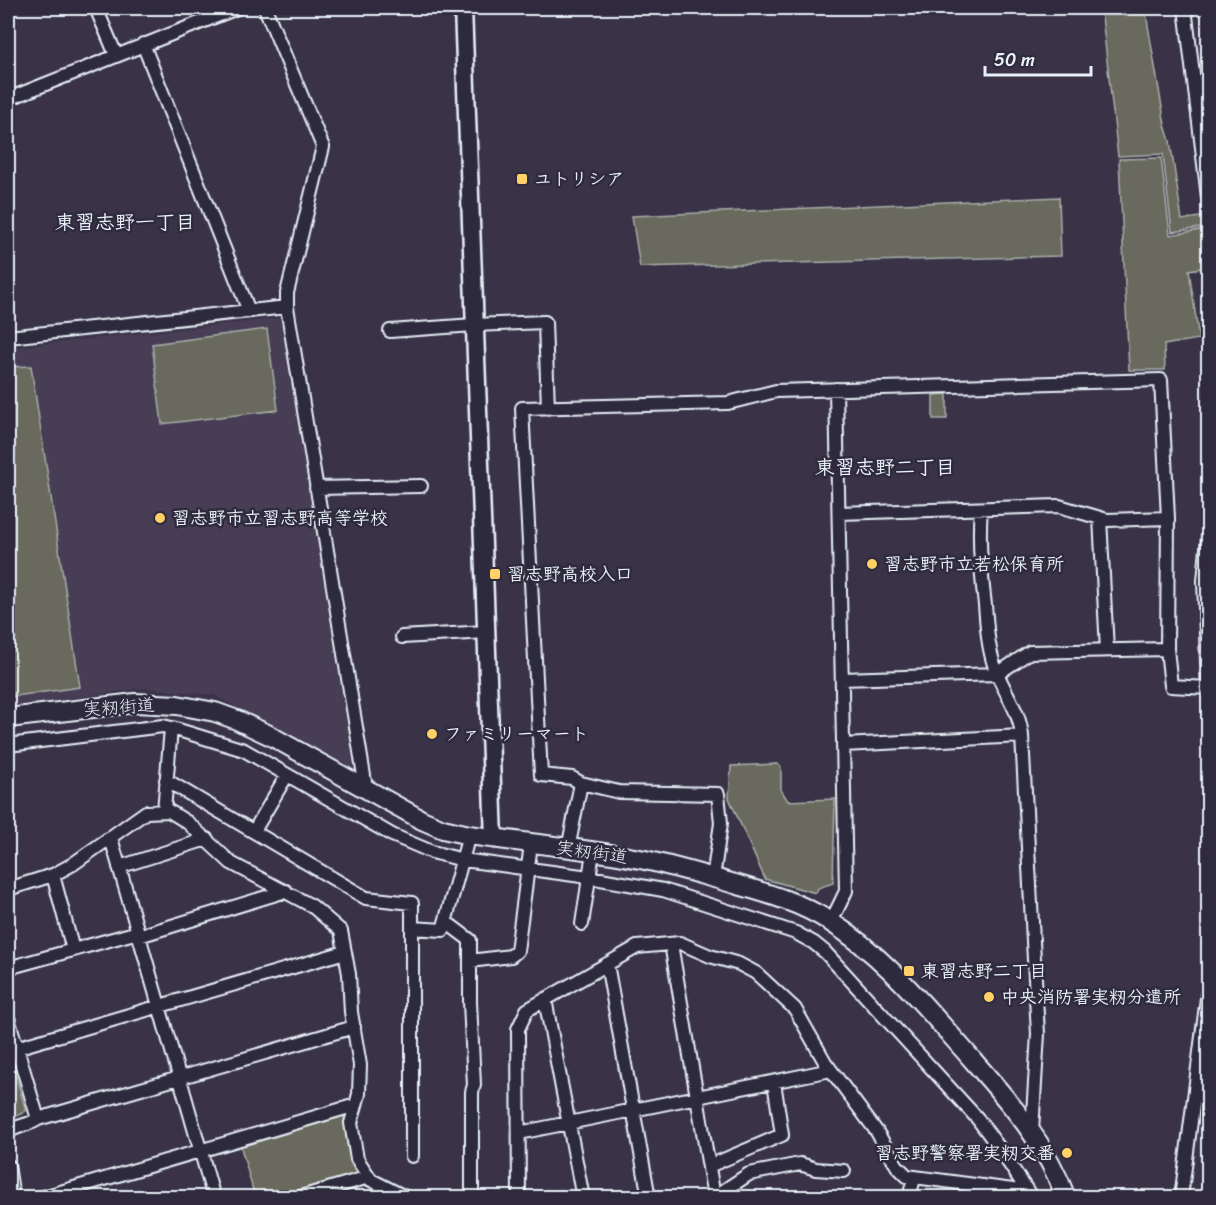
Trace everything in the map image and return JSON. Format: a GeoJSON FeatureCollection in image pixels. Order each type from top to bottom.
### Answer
{"type":"FeatureCollection","features":[{"type":"Feature","properties":{"kind":"main road","name":"実籾街道"},"geometry":{"type":"LineString","coordinates":[[8,718],[154,702],[199,709],[237,720],[269,735],[443,829],[469,836],[640,859],[712,878],[810,909],[870,951],[988,1077],[1032,1131],[1066,1197]]}},
{"type":"Feature","properties":{"kind":"street"},"geometry":{"type":"LineString","coordinates":[[96,8],[116,55]]}},
{"type":"Feature","properties":{"kind":"street"},"geometry":{"type":"LineString","coordinates":[[8,99],[237,8]]}},
{"type":"Feature","properties":{"kind":"street"},"geometry":{"type":"LineString","coordinates":[[265,8],[323,147],[287,293],[287,307],[366,788]]}},
{"type":"Feature","properties":{"kind":"street"},"geometry":{"type":"LineString","coordinates":[[463,8],[494,839]]}},
{"type":"Feature","properties":{"kind":"street"},"geometry":{"type":"LineString","coordinates":[[1185,8],[1206,156],[1209,197]]}},
{"type":"Feature","properties":{"kind":"street"},"geometry":{"type":"LineString","coordinates":[[143,44],[249,311]]}},
{"type":"Feature","properties":{"kind":"street"},"geometry":{"type":"LineString","coordinates":[[8,337],[287,307]]}},
{"type":"Feature","properties":{"kind":"street"},"geometry":{"type":"LineString","coordinates":[[390,331],[545,322],[548,408]]}},
{"type":"Feature","properties":{"kind":"street"},"geometry":{"type":"LineString","coordinates":[[712,878],[721,823],[718,794],[619,792],[581,783],[572,778],[541,775],[522,408],[728,403],[776,391],[1161,380],[1168,518],[1167,649],[1171,686],[1209,689],[1204,581],[1209,537]]}},
{"type":"Feature","properties":{"kind":"street"},"geometry":{"type":"LineString","coordinates":[[831,922],[846,891],[836,389]]}},
{"type":"Feature","properties":{"kind":"street"},"geometry":{"type":"LineString","coordinates":[[316,488],[422,486]]}},
{"type":"Feature","properties":{"kind":"street"},"geometry":{"type":"LineString","coordinates":[[838,513],[1059,506],[1107,520],[1168,518]]}},
{"type":"Feature","properties":{"kind":"street"},"geometry":{"type":"LineString","coordinates":[[981,509],[981,583],[989,647],[998,674],[1021,723],[1038,1034],[1032,1131]]}},
{"type":"Feature","properties":{"kind":"street"},"geometry":{"type":"LineString","coordinates":[[1100,518],[1107,650]]}},
{"type":"Feature","properties":{"kind":"street"},"geometry":{"type":"LineString","coordinates":[[402,637],[486,632]]}},
{"type":"Feature","properties":{"kind":"street"},"geometry":{"type":"LineString","coordinates":[[842,679],[998,674],[1030,652],[1167,649]]}},
{"type":"Feature","properties":{"kind":"street"},"geometry":{"type":"LineString","coordinates":[[8,745],[163,726],[244,750],[392,835],[432,852],[464,861],[589,877],[663,890],[796,933],[814,943],[848,976],[977,1118],[1030,1195]]}},
{"type":"Feature","properties":{"kind":"street"},"geometry":{"type":"LineString","coordinates":[[164,811],[171,728]]}},
{"type":"Feature","properties":{"kind":"street"},"geometry":{"type":"LineString","coordinates":[[843,745],[1022,736]]}},
{"type":"Feature","properties":{"kind":"street"},"geometry":{"type":"LineString","coordinates":[[254,831],[287,775]]}},
{"type":"Feature","properties":{"kind":"street"},"geometry":{"type":"LineString","coordinates":[[166,780],[366,898],[412,903],[412,1156]]}},
{"type":"Feature","properties":{"kind":"street"},"geometry":{"type":"LineString","coordinates":[[568,849],[581,783]]}},
{"type":"Feature","properties":{"kind":"street"},"geometry":{"type":"LineString","coordinates":[[8,889],[52,876],[146,812],[169,811],[188,822],[231,863],[312,906],[341,931],[349,974],[351,1012],[360,1065],[359,1094],[351,1124],[357,1159],[369,1177],[378,1184],[407,1197]]}},
{"type":"Feature","properties":{"kind":"street"},"geometry":{"type":"LineString","coordinates":[[412,928],[443,930],[464,861],[469,836]]}},
{"type":"Feature","properties":{"kind":"street"},"geometry":{"type":"LineString","coordinates":[[111,838],[214,1197]]}},
{"type":"Feature","properties":{"kind":"street"},"geometry":{"type":"LineString","coordinates":[[119,867],[207,839]]}},
{"type":"Feature","properties":{"kind":"street"},"geometry":{"type":"LineString","coordinates":[[470,961],[511,956],[517,951],[531,844]]}},
{"type":"Feature","properties":{"kind":"street"},"geometry":{"type":"LineString","coordinates":[[582,924],[593,852]]}},
{"type":"Feature","properties":{"kind":"street"},"geometry":{"type":"LineString","coordinates":[[52,876],[74,950]]}},
{"type":"Feature","properties":{"kind":"street"},"geometry":{"type":"LineString","coordinates":[[8,968],[138,934],[286,891]]}},
{"type":"Feature","properties":{"kind":"street"},"geometry":{"type":"LineString","coordinates":[[446,922],[470,940],[474,1085],[472,1092],[472,1197]]}},
{"type":"Feature","properties":{"kind":"street"},"geometry":{"type":"LineString","coordinates":[[519,1197],[518,1029],[527,1010],[637,947],[680,943],[756,972],[795,1009],[814,1046],[877,1132],[901,1171],[914,1178],[1030,1195]]}},
{"type":"Feature","properties":{"kind":"street"},"geometry":{"type":"LineString","coordinates":[[671,944],[713,1197],[749,1174],[800,1164],[844,1171]]}},
{"type":"Feature","properties":{"kind":"street"},"geometry":{"type":"LineString","coordinates":[[16,1048],[345,952]]}},
{"type":"Feature","properties":{"kind":"street"},"geometry":{"type":"LineString","coordinates":[[607,964],[649,1197]]}},
{"type":"Feature","properties":{"kind":"street"},"geometry":{"type":"LineString","coordinates":[[1181,1197],[1209,990]]}},
{"type":"Feature","properties":{"kind":"street"},"geometry":{"type":"LineString","coordinates":[[545,999],[583,1197]]}},
{"type":"Feature","properties":{"kind":"street"},"geometry":{"type":"LineString","coordinates":[[8,1018],[38,1119]]}},
{"type":"Feature","properties":{"kind":"street"},"geometry":{"type":"LineString","coordinates":[[8,1133],[10,1130],[38,1119],[354,1027]]}},
{"type":"Feature","properties":{"kind":"street"},"geometry":{"type":"LineString","coordinates":[[519,1133],[831,1070]]}},
{"type":"Feature","properties":{"kind":"street"},"geometry":{"type":"LineString","coordinates":[[709,1166],[782,1135],[774,1082]]}},
{"type":"Feature","properties":{"kind":"street"},"geometry":{"type":"LineString","coordinates":[[40,1197],[70,1193],[201,1150],[356,1105]]}},
{"type":"Feature","properties":{"kind":"street"},"geometry":{"type":"LineString","coordinates":[[8,1165],[13,1197]]}},
{"type":"Feature","properties":{"kind":"street"},"geometry":{"type":"LineString","coordinates":[[297,1197],[369,1177]]}},
{"type":"Feature","properties":{"kind":"street"},"geometry":{"type":"LineString","coordinates":[[909,1197],[914,1178]]}},
{"type":"Feature","properties":{"kind":"shaded area","name":"習志野市立習志野高等学校"},"geometry":{"type":"Polygon","coordinates":[[[281,318],[354,771],[214,695],[144,688],[8,707],[8,348],[281,318]]]}},
{"type":"Feature","properties":{"kind":"green space"},"geometry":{"type":"Polygon","coordinates":[[[1101,8],[1145,8],[1182,220],[1205,216],[1207,227],[1172,232],[1163,154],[1118,156],[1101,8]]]}},
{"type":"Feature","properties":{"kind":"green space"},"geometry":{"type":"Polygon","coordinates":[[[1161,158],[1170,235],[1207,229],[1208,267],[1189,270],[1199,339],[1164,345],[1165,370],[1129,370],[1119,159],[1161,158]]]}},
{"type":"Feature","properties":{"kind":"green space"},"geometry":{"type":"Polygon","coordinates":[[[1059,197],[1061,256],[640,267],[632,216],[1059,197]]]}},
{"type":"Feature","properties":{"kind":"green space"},"geometry":{"type":"Polygon","coordinates":[[[267,329],[278,410],[162,424],[152,344],[267,329]]]}},
{"type":"Feature","properties":{"kind":"green space"},"geometry":{"type":"Polygon","coordinates":[[[31,366],[80,687],[8,697],[8,367],[31,366]]]}},
{"type":"Feature","properties":{"kind":"green space"},"geometry":{"type":"Polygon","coordinates":[[[947,394],[947,419],[933,419],[933,395],[947,394]]]}},
{"type":"Feature","properties":{"kind":"green space"},"geometry":{"type":"Polygon","coordinates":[[[777,764],[781,767],[781,790],[788,801],[835,799],[833,883],[818,888],[816,893],[765,879],[729,798],[731,766],[777,764]]]}},
{"type":"Feature","properties":{"kind":"green space"},"geometry":{"type":"Polygon","coordinates":[[[8,1050],[26,1111],[8,1121],[8,1050]]]}},
{"type":"Feature","properties":{"kind":"green space"},"geometry":{"type":"Polygon","coordinates":[[[347,1113],[347,1145],[359,1174],[275,1197],[255,1197],[240,1144],[347,1113]]]}},
{"type":"Feature","properties":{"kind":"place","name":"ユトリシア"},"geometry":{"type":"Point","coordinates":[522,179]}},
{"type":"Feature","properties":{"kind":"place","name":"習志野市立習志野高等学校"},"geometry":{"type":"Point","coordinates":[160,518]}},
{"type":"Feature","properties":{"kind":"place","name":"習志野市立若松保育所"},"geometry":{"type":"Point","coordinates":[872,564]}},
{"type":"Feature","properties":{"kind":"place","name":"習志野高校入口"},"geometry":{"type":"Point","coordinates":[495,574]}},
{"type":"Feature","properties":{"kind":"place","name":"ファミリーマート"},"geometry":{"type":"Point","coordinates":[432,734]}},
{"type":"Feature","properties":{"kind":"place","name":"東習志野二丁目"},"geometry":{"type":"Point","coordinates":[909,971]}},
{"type":"Feature","properties":{"kind":"place","name":"中央消防署実籾分遣所"},"geometry":{"type":"Point","coordinates":[989,997]}},
{"type":"Feature","properties":{"kind":"place","name":"習志野警察署実籾交番"},"geometry":{"type":"Point","coordinates":[1067,1153]}},
{"type":"Feature","properties":{"kind":"district","name":"東習志野一丁目"},"geometry":{"type":"Point","coordinates":[125,222]}},
{"type":"Feature","properties":{"kind":"district","name":"東習志野二丁目"},"geometry":{"type":"Point","coordinates":[885,467]}}]}
